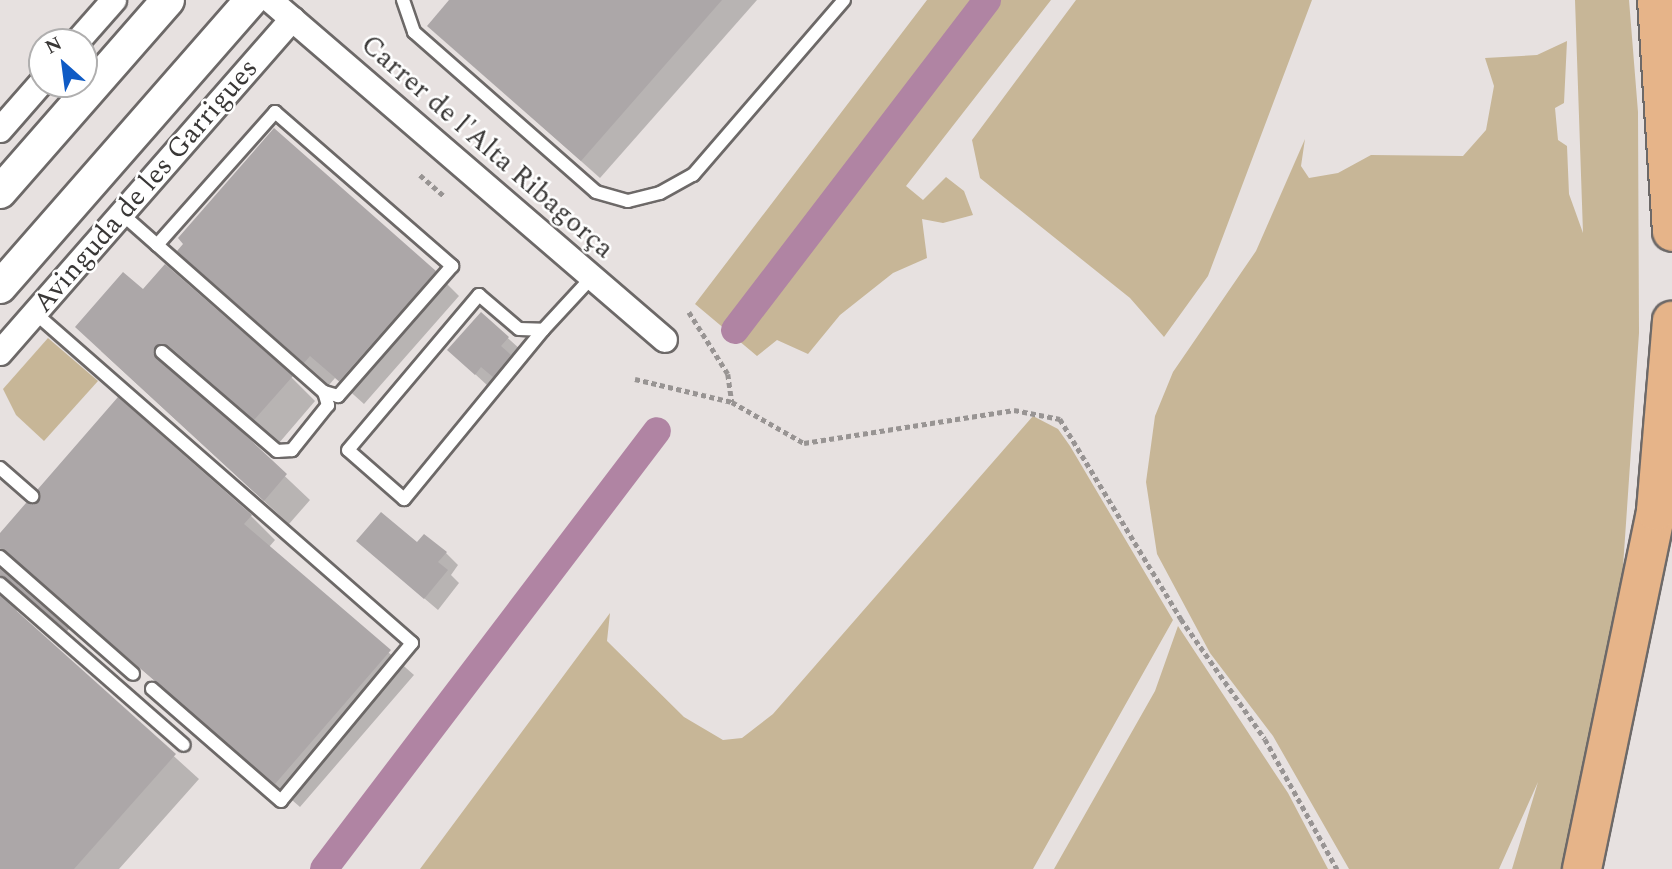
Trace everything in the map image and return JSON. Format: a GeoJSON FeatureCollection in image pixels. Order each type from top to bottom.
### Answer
{"type":"FeatureCollection","features":[{"type":"Feature","properties":{"kind":"main road"},"geometry":{"type":"LineString","coordinates":[[1657,0],[1672,232]]}},
{"type":"Feature","properties":{"kind":"main road"},"geometry":{"type":"LineString","coordinates":[[1582,869],[1656,511],[1672,321]]}},
{"type":"Feature","properties":{"kind":"street"},"geometry":{"type":"LineString","coordinates":[[89,28],[114,0]]}},
{"type":"Feature","properties":{"kind":"street"},"geometry":{"type":"LineString","coordinates":[[0,192],[168,0]]}},
{"type":"Feature","properties":{"kind":"street","name":"Avinguda de les Garrigues"},"geometry":{"type":"LineString","coordinates":[[0,288],[251,0]]}},
{"type":"Feature","properties":{"kind":"street","name":"Carrer de l'Alta Ribagorça"},"geometry":{"type":"LineString","coordinates":[[270,0],[665,340]]}},
{"type":"Feature","properties":{"kind":"street","name":"Avinguda de les Garrigues"},"geometry":{"type":"LineString","coordinates":[[0,353],[292,19]]}},
{"type":"Feature","properties":{"kind":"street"},"geometry":{"type":"LineString","coordinates":[[0,130],[28,98]]}},
{"type":"Feature","properties":{"kind":"lane"},"geometry":{"type":"LineString","coordinates":[[403,0],[414,32],[596,192],[628,201],[660,193],[693,174],[844,0]]}},
{"type":"Feature","properties":{"kind":"lane"},"geometry":{"type":"LineString","coordinates":[[122,214],[157,245],[324,392],[338,396],[452,266],[275,112],[157,245]]}},
{"type":"Feature","properties":{"kind":"lane"},"geometry":{"type":"LineString","coordinates":[[547,326],[519,330],[479,295],[348,450],[404,499],[547,326],[592,277]]}},
{"type":"Feature","properties":{"kind":"lane"},"geometry":{"type":"LineString","coordinates":[[35,313],[412,643],[281,801],[152,689]]}},
{"type":"Feature","properties":{"kind":"lane"},"geometry":{"type":"LineString","coordinates":[[162,352],[278,452],[292,450],[328,405],[324,392]]}},
{"type":"Feature","properties":{"kind":"lane"},"geometry":{"type":"LineString","coordinates":[[0,467],[32,496]]}},
{"type":"Feature","properties":{"kind":"lane"},"geometry":{"type":"LineString","coordinates":[[0,557],[133,674]]}},
{"type":"Feature","properties":{"kind":"lane"},"geometry":{"type":"LineString","coordinates":[[0,584],[184,745]]}},
{"type":"Feature","properties":{"kind":"path"},"geometry":{"type":"LineString","coordinates":[[420,175],[445,197]]}},
{"type":"Feature","properties":{"kind":"path"},"geometry":{"type":"LineString","coordinates":[[689,312],[727,374],[732,402]]}},
{"type":"Feature","properties":{"kind":"path"},"geometry":{"type":"LineString","coordinates":[[635,379],[732,402],[804,443],[1014,410],[1041,411],[1060,419],[1181,619],[1265,740],[1337,869]]}},
{"type":"Feature","properties":{"kind":"shaded area"},"geometry":{"type":"Polygon","coordinates":[[[927,0],[1051,0],[906,186],[923,200],[946,177],[964,191],[973,215],[943,223],[922,219],[927,258],[893,273],[840,315],[808,354],[777,340],[757,356],[695,304],[927,0]]]}},
{"type":"Feature","properties":{"kind":"shaded area"},"geometry":{"type":"Polygon","coordinates":[[[1076,0],[1312,0],[1208,276],[1164,337],[1130,298],[980,178],[972,140],[1076,0]]]}},
{"type":"Feature","properties":{"kind":"shaded area"},"geometry":{"type":"Polygon","coordinates":[[[1575,0],[1629,0],[1638,112],[1639,333],[1620,611],[1564,869],[1512,869],[1538,782],[1499,869],[1349,869],[1273,736],[1210,653],[1157,554],[1146,482],[1155,416],[1173,372],[1256,251],[1305,139],[1301,166],[1309,178],[1338,173],[1371,155],[1463,156],[1486,130],[1494,86],[1485,58],[1537,55],[1567,41],[1564,103],[1555,108],[1558,140],[1567,146],[1569,194],[1583,233],[1575,0]]]}},
{"type":"Feature","properties":{"kind":"shaded area"},"geometry":{"type":"Polygon","coordinates":[[[48,338],[98,381],[44,441],[16,415],[3,389],[48,338]]]}},
{"type":"Feature","properties":{"kind":"shaded area"},"geometry":{"type":"Polygon","coordinates":[[[1033,416],[1058,429],[1070,446],[1173,620],[1033,869],[420,869],[610,613],[607,641],[684,717],[723,740],[742,738],[773,714],[1033,416]]]}},
{"type":"Feature","properties":{"kind":"shaded area"},"geometry":{"type":"Polygon","coordinates":[[[1178,626],[1288,793],[1328,869],[1054,869],[1155,691],[1178,626]]]}},
{"type":"Feature","properties":{"kind":"building"},"geometry":{"type":"Polygon","coordinates":[[[449,0],[722,0],[581,161],[427,26],[449,0]]]}},
{"type":"Feature","properties":{"kind":"building"},"geometry":{"type":"Polygon","coordinates":[[[274,128],[436,271],[339,381],[310,356],[304,363],[177,251],[183,244],[178,238],[274,128]]]}},
{"type":"Feature","properties":{"kind":"building"},"geometry":{"type":"Polygon","coordinates":[[[165,264],[293,376],[254,420],[168,345],[154,350],[287,474],[264,501],[75,327],[123,272],[143,289],[165,264]]]}},
{"type":"Feature","properties":{"kind":"building"},"geometry":{"type":"Polygon","coordinates":[[[481,312],[509,337],[501,346],[511,355],[493,377],[481,367],[475,375],[447,350],[481,312]]]}},
{"type":"Feature","properties":{"kind":"building"},"geometry":{"type":"Polygon","coordinates":[[[118,397],[252,515],[244,524],[391,650],[275,784],[0,548],[0,533],[26,503],[39,501],[38,489],[118,397]]]}},
{"type":"Feature","properties":{"kind":"building"},"geometry":{"type":"Polygon","coordinates":[[[381,512],[417,542],[424,534],[447,552],[438,562],[448,570],[424,599],[356,541],[381,512]]]}},
{"type":"Feature","properties":{"kind":"building"},"geometry":{"type":"Polygon","coordinates":[[[0,569],[69,629],[67,631],[0,575],[0,569]]]}},
{"type":"Feature","properties":{"kind":"building"},"geometry":{"type":"Polygon","coordinates":[[[0,596],[176,754],[74,869],[0,869],[0,596]]]}},
{"type":"Feature","properties":{"kind":"waterway"},"geometry":{"type":"LineString","coordinates":[[735,330],[987,0]]}},
{"type":"Feature","properties":{"kind":"waterway"},"geometry":{"type":"LineString","coordinates":[[324,869],[657,431]]}}]}
